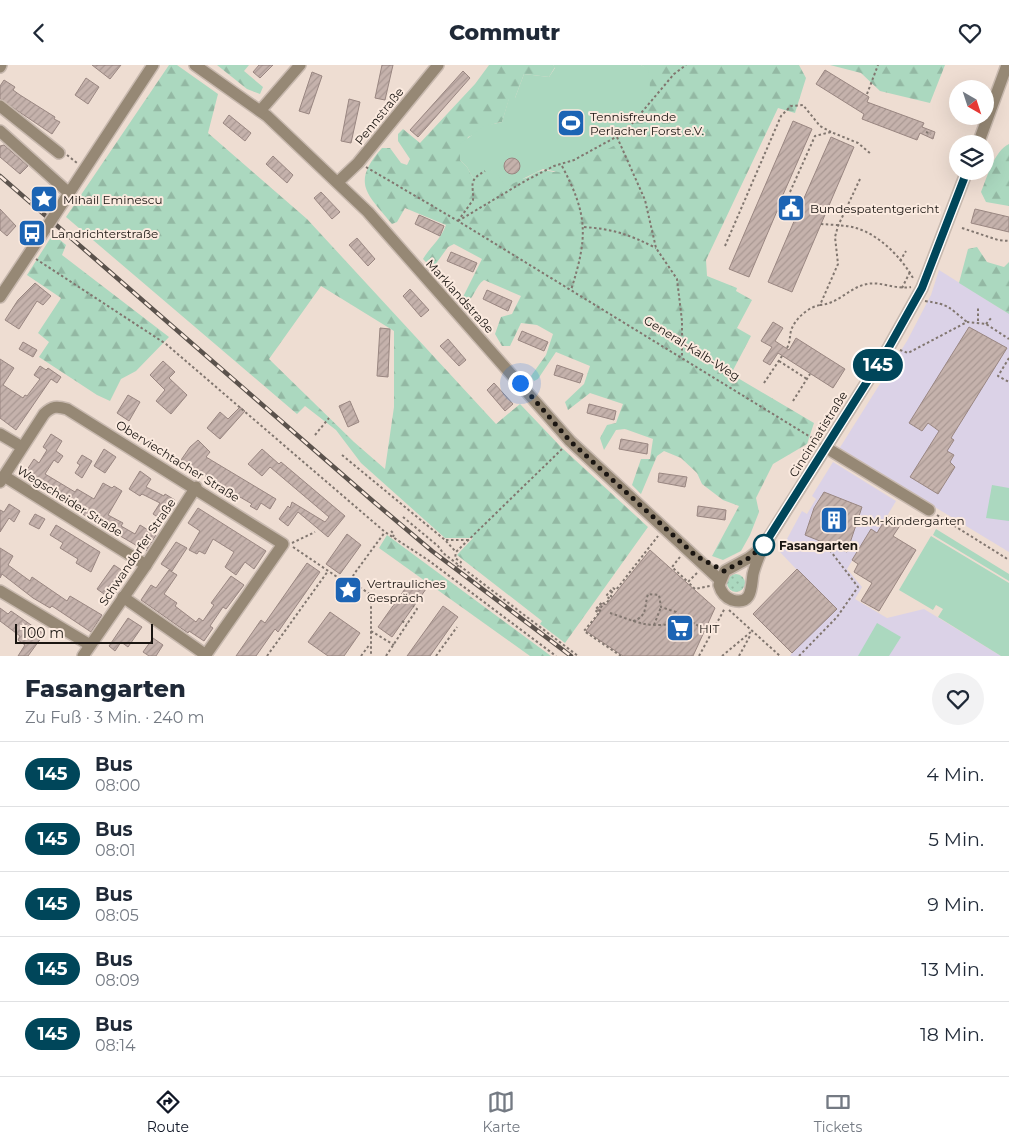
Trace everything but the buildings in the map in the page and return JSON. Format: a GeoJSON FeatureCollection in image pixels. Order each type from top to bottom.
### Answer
{"type":"FeatureCollection","features":[{"type":"Feature","properties":{"kind":"street"},"geometry":{"type":"LineString","coordinates":[[0,297],[154,65]]}},
{"type":"Feature","properties":{"kind":"street","name":"Marklandstraße"},"geometry":{"type":"LineString","coordinates":[[194,65],[260,111],[338,182],[368,212],[570,441],[696,556],[711,574],[723,576]]}},
{"type":"Feature","properties":{"kind":"street"},"geometry":{"type":"LineString","coordinates":[[260,111],[300,65]]}},
{"type":"Feature","properties":{"kind":"street","name":"Pennstraße"},"geometry":{"type":"LineString","coordinates":[[338,182],[358,163],[438,65]]}},
{"type":"Feature","properties":{"kind":"street"},"geometry":{"type":"LineString","coordinates":[[981,135],[1007,65]]}},
{"type":"Feature","properties":{"kind":"street"},"geometry":{"type":"LineString","coordinates":[[0,106],[59,153]]}},
{"type":"Feature","properties":{"kind":"street"},"geometry":{"type":"LineString","coordinates":[[0,131],[69,193]]}},
{"type":"Feature","properties":{"kind":"street","name":"Cincinnatistraße"},"geometry":{"type":"LineString","coordinates":[[727,603],[748,596],[752,589],[752,577],[763,547],[889,347],[922,288],[964,180]]}},
{"type":"Feature","properties":{"kind":"street","name":"Oberviechtacher Straße"},"geometry":{"type":"LineString","coordinates":[[22,447],[44,414],[55,407],[68,409],[196,487],[283,544],[205,655]]}},
{"type":"Feature","properties":{"kind":"street"},"geometry":{"type":"LineString","coordinates":[[0,434],[22,447],[2,479]]}},
{"type":"Feature","properties":{"kind":"street"},"geometry":{"type":"LineString","coordinates":[[825,447],[929,510]]}},
{"type":"Feature","properties":{"kind":"street","name":"Wegscheider Straße"},"geometry":{"type":"LineString","coordinates":[[2,479],[146,565]]}},
{"type":"Feature","properties":{"kind":"street","name":"Schwandorfer Straße"},"geometry":{"type":"LineString","coordinates":[[83,656],[146,565],[196,487]]}},
{"type":"Feature","properties":{"kind":"street","name":"Cincinnatistraße"},"geometry":{"type":"LineString","coordinates":[[723,576],[763,547]]}},
{"type":"Feature","properties":{"kind":"street"},"geometry":{"type":"LineString","coordinates":[[727,603],[721,590],[723,576],[746,570],[752,577]]}},
{"type":"Feature","properties":{"kind":"street"},"geometry":{"type":"LineString","coordinates":[[0,591],[90,645]]}},
{"type":"Feature","properties":{"kind":"street"},"geometry":{"type":"LineString","coordinates":[[123,597],[205,655]]}},
{"type":"Feature","properties":{"kind":"path"},"geometry":{"type":"LineString","coordinates":[[458,221],[525,181],[554,166],[562,165],[591,152],[616,137],[631,125],[674,74],[686,65]]}},
{"type":"Feature","properties":{"kind":"path"},"geometry":{"type":"LineString","coordinates":[[868,95],[878,65]]}},
{"type":"Feature","properties":{"kind":"path"},"geometry":{"type":"LineString","coordinates":[[724,246],[781,116],[792,106],[803,105],[820,126],[831,133],[858,143],[871,154]]}},
{"type":"Feature","properties":{"kind":"path"},"geometry":{"type":"LineString","coordinates":[[926,132],[931,134]]}},
{"type":"Feature","properties":{"kind":"path"},"geometry":{"type":"LineString","coordinates":[[790,193],[815,136],[831,133]]}},
{"type":"Feature","properties":{"kind":"path"},"geometry":{"type":"LineString","coordinates":[[616,137],[645,200],[656,248],[677,279],[682,321],[682,358]]}},
{"type":"Feature","properties":{"kind":"path","name":"General-Kalb-Weg"},"geometry":{"type":"LineString","coordinates":[[358,163],[458,221],[825,447]]}},
{"type":"Feature","properties":{"kind":"path"},"geometry":{"type":"LineString","coordinates":[[562,165],[577,194],[584,227],[581,259],[571,290]]}},
{"type":"Feature","properties":{"kind":"path"},"geometry":{"type":"LineString","coordinates":[[458,221],[473,200],[470,189],[472,184],[479,174],[485,171]]}},
{"type":"Feature","properties":{"kind":"path"},"geometry":{"type":"LineString","coordinates":[[820,305],[838,264],[835,237],[838,226],[860,179]]}},
{"type":"Feature","properties":{"kind":"path"},"geometry":{"type":"LineString","coordinates":[[821,224],[857,228],[880,241],[910,272],[913,279]]}},
{"type":"Feature","properties":{"kind":"path"},"geometry":{"type":"LineString","coordinates":[[584,227],[609,228],[626,233],[656,248]]}},
{"type":"Feature","properties":{"kind":"path"},"geometry":{"type":"LineString","coordinates":[[962,228],[998,240],[1009,241]]}},
{"type":"Feature","properties":{"kind":"path"},"geometry":{"type":"LineString","coordinates":[[900,261],[906,251]]}},
{"type":"Feature","properties":{"kind":"path"},"geometry":{"type":"LineString","coordinates":[[34,258],[166,343],[385,532],[428,560],[556,656]]}},
{"type":"Feature","properties":{"kind":"path"},"geometry":{"type":"LineString","coordinates":[[902,289],[910,272]]}},
{"type":"Feature","properties":{"kind":"path"},"geometry":{"type":"LineString","coordinates":[[787,348],[791,342],[792,330],[797,321],[812,307],[829,305],[869,283],[902,289],[917,286]]}},
{"type":"Feature","properties":{"kind":"path"},"geometry":{"type":"LineString","coordinates":[[925,301],[942,303],[953,308],[967,322]]}},
{"type":"Feature","properties":{"kind":"path"},"geometry":{"type":"LineString","coordinates":[[978,308],[978,321]]}},
{"type":"Feature","properties":{"kind":"path"},"geometry":{"type":"LineString","coordinates":[[986,324],[992,317]]}},
{"type":"Feature","properties":{"kind":"path"},"geometry":{"type":"LineString","coordinates":[[898,349],[908,353],[967,322],[978,321],[1009,339]]}},
{"type":"Feature","properties":{"kind":"path"},"geometry":{"type":"LineString","coordinates":[[764,383],[782,356]]}},
{"type":"Feature","properties":{"kind":"path"},"geometry":{"type":"LineString","coordinates":[[1009,358],[998,376],[1009,382]]}},
{"type":"Feature","properties":{"kind":"path"},"geometry":{"type":"LineString","coordinates":[[778,361],[807,379]]}},
{"type":"Feature","properties":{"kind":"path"},"geometry":{"type":"LineString","coordinates":[[793,401],[810,373]]}},
{"type":"Feature","properties":{"kind":"path"},"geometry":{"type":"LineString","coordinates":[[315,435],[329,418]]}},
{"type":"Feature","properties":{"kind":"path"},"geometry":{"type":"LineString","coordinates":[[458,566],[461,562],[455,558],[456,552],[570,441]]}},
{"type":"Feature","properties":{"kind":"path"},"geometry":{"type":"LineString","coordinates":[[342,455],[445,540],[456,552]]}},
{"type":"Feature","properties":{"kind":"path"},"geometry":{"type":"LineString","coordinates":[[929,510],[1009,560]]}},
{"type":"Feature","properties":{"kind":"path"},"geometry":{"type":"LineString","coordinates":[[410,512],[404,518],[458,566],[578,656]]}},
{"type":"Feature","properties":{"kind":"path"},"geometry":{"type":"LineString","coordinates":[[391,531],[394,534],[393,537]]}},
{"type":"Feature","properties":{"kind":"path"},"geometry":{"type":"LineString","coordinates":[[315,532],[288,545],[346,583],[352,581],[385,532]]}},
{"type":"Feature","properties":{"kind":"path"},"geometry":{"type":"LineString","coordinates":[[601,611],[599,610],[610,599],[606,596],[614,589],[616,591],[660,534]]}},
{"type":"Feature","properties":{"kind":"path"},"geometry":{"type":"LineString","coordinates":[[445,540],[469,540]]}},
{"type":"Feature","properties":{"kind":"path"},"geometry":{"type":"LineString","coordinates":[[799,656],[837,617],[858,587],[829,549]]}},
{"type":"Feature","properties":{"kind":"path"},"geometry":{"type":"LineString","coordinates":[[682,554],[672,567],[695,589],[723,576]]}},
{"type":"Feature","properties":{"kind":"path"},"geometry":{"type":"LineString","coordinates":[[688,582],[700,569]]}},
{"type":"Feature","properties":{"kind":"path"},"geometry":{"type":"LineString","coordinates":[[267,656],[328,571]]}},
{"type":"Feature","properties":{"kind":"path"},"geometry":{"type":"LineString","coordinates":[[352,581],[371,595],[371,656]]}},
{"type":"Feature","properties":{"kind":"path"},"geometry":{"type":"LineString","coordinates":[[612,597],[610,595],[614,589]]}},
{"type":"Feature","properties":{"kind":"path"},"geometry":{"type":"LineString","coordinates":[[633,621],[641,618],[646,612],[648,594],[653,593],[659,595],[661,607],[654,625]]}},
{"type":"Feature","properties":{"kind":"path"},"geometry":{"type":"LineString","coordinates":[[604,604],[602,602],[596,610],[599,613],[584,631],[621,656]]}},
{"type":"Feature","properties":{"kind":"path"},"geometry":{"type":"LineString","coordinates":[[699,656],[727,603],[752,631],[780,656]]}},
{"type":"Feature","properties":{"kind":"path"},"geometry":{"type":"LineString","coordinates":[[386,656],[417,609],[413,606]]}},
{"type":"Feature","properties":{"kind":"path"},"geometry":{"type":"LineString","coordinates":[[661,607],[676,612],[680,619]]}},
{"type":"Feature","properties":{"kind":"path"},"geometry":{"type":"LineString","coordinates":[[610,613],[633,621],[654,625],[661,625],[680,619],[693,622],[703,629]]}},
{"type":"Feature","properties":{"kind":"path"},"geometry":{"type":"LineString","coordinates":[[402,621],[407,624]]}},
{"type":"Feature","properties":{"kind":"path"},"geometry":{"type":"LineString","coordinates":[[436,656],[457,627]]}},
{"type":"Feature","properties":{"kind":"path"},"geometry":{"type":"LineString","coordinates":[[370,630],[394,645]]}},
{"type":"Feature","properties":{"kind":"path"},"geometry":{"type":"LineString","coordinates":[[722,656],[752,631]]}},
{"type":"Feature","properties":{"kind":"path"},"geometry":{"type":"LineString","coordinates":[[739,656],[752,631]]}},
{"type":"Feature","properties":{"kind":"path"},"geometry":{"type":"LineString","coordinates":[[361,656],[370,644]]}},
{"type":"Feature","properties":{"kind":"shaded area"},"geometry":{"type":"Polygon","coordinates":[[[939,270],[1009,314],[1009,552],[839,449],[907,341],[931,295],[939,270]]]}},
{"type":"Feature","properties":{"kind":"shaded area"},"geometry":{"type":"Polygon","coordinates":[[[833,462],[896,501],[877,533],[871,530],[847,569],[862,587],[855,599],[887,618],[924,609],[1001,656],[790,656],[792,653],[753,614],[797,570],[780,552],[802,511],[807,514],[816,499],[812,496],[833,462]]]}},
{"type":"Feature","properties":{"kind":"green space"},"geometry":{"type":"Polygon","coordinates":[[[169,65],[177,65],[218,94],[208,133],[307,219],[496,424],[520,404],[561,447],[648,527],[565,643],[540,624],[542,621],[457,555],[473,538],[445,538],[361,463],[336,430],[305,406],[297,414],[66,217],[169,65]],[[321,286],[269,359],[354,442],[385,469],[394,407],[394,331],[321,286]]]}},
{"type":"Feature","properties":{"kind":"green space"},"geometry":{"type":"Polygon","coordinates":[[[217,65],[249,65],[244,71],[263,87],[260,94],[247,89],[217,65]]]}},
{"type":"Feature","properties":{"kind":"green space"},"geometry":{"type":"Polygon","coordinates":[[[489,65],[553,65],[555,67],[549,77],[524,74],[515,98],[509,99],[502,122],[468,137],[460,160],[467,167],[473,178],[490,169],[512,179],[529,177],[542,171],[554,172],[619,143],[620,120],[625,115],[648,70],[641,65],[799,65],[806,78],[795,113],[778,108],[706,260],[707,276],[737,288],[736,291],[752,300],[737,328],[751,336],[731,374],[814,423],[807,444],[773,464],[756,498],[759,512],[750,535],[741,551],[723,560],[712,556],[739,506],[723,500],[702,484],[697,473],[681,458],[664,451],[657,456],[641,494],[632,485],[641,459],[650,459],[653,439],[625,429],[616,430],[604,450],[600,438],[607,425],[616,423],[623,404],[590,393],[568,410],[565,402],[584,384],[590,366],[556,352],[538,379],[534,381],[531,376],[546,355],[553,334],[537,325],[521,323],[510,346],[502,346],[495,334],[501,317],[512,314],[521,296],[484,280],[464,304],[462,299],[482,259],[454,244],[448,247],[435,265],[430,266],[423,259],[446,225],[405,208],[397,222],[392,224],[376,205],[366,188],[367,171],[372,160],[382,148],[390,148],[401,163],[407,165],[410,159],[398,141],[398,134],[403,129],[420,143],[475,84],[489,65]]]}},
{"type":"Feature","properties":{"kind":"green space"},"geometry":{"type":"Polygon","coordinates":[[[553,65],[641,65],[648,69],[649,94],[637,115],[625,115],[620,120],[623,138],[619,143],[563,173],[543,169],[506,187],[497,174],[490,170],[473,178],[467,167],[460,160],[460,144],[484,126],[502,122],[509,98],[515,98],[524,74],[549,77],[555,68],[553,65]]]}},
{"type":"Feature","properties":{"kind":"green space"},"geometry":{"type":"Polygon","coordinates":[[[830,65],[945,65],[930,103],[880,91],[861,73],[830,65]]]}},
{"type":"Feature","properties":{"kind":"green space"},"geometry":{"type":"Polygon","coordinates":[[[1009,144],[1009,206],[986,202],[981,192],[986,180],[994,180],[994,161],[1004,147],[1009,144]]]}},
{"type":"Feature","properties":{"kind":"green space"},"geometry":{"type":"Polygon","coordinates":[[[53,234],[66,245],[62,255],[169,337],[136,371],[121,379],[110,401],[97,395],[39,357],[49,342],[38,333],[61,298],[27,275],[53,234]]]}},
{"type":"Feature","properties":{"kind":"green space"},"geometry":{"type":"Polygon","coordinates":[[[977,247],[987,262],[1004,267],[1009,262],[1009,314],[959,283],[968,249],[977,247]]]}},
{"type":"Feature","properties":{"kind":"green space"},"geometry":{"type":"Polygon","coordinates":[[[992,485],[1009,488],[1009,521],[986,518],[992,485]]]}},
{"type":"Feature","properties":{"kind":"green space"},"geometry":{"type":"Polygon","coordinates":[[[936,529],[1009,574],[1009,581],[933,535],[936,529]]]}},
{"type":"Feature","properties":{"kind":"green space"},"geometry":{"type":"Polygon","coordinates":[[[387,535],[551,656],[530,656],[379,548],[387,535]]]}},
{"type":"Feature","properties":{"kind":"green space"},"geometry":{"type":"Polygon","coordinates":[[[931,536],[1009,583],[1009,656],[1001,656],[938,617],[943,609],[936,605],[933,610],[899,590],[931,536]]]}},
{"type":"Feature","properties":{"kind":"green space"},"geometry":{"type":"Polygon","coordinates":[[[732,574],[740,574],[745,579],[743,590],[732,592],[727,587],[727,579],[732,574]]]}},
{"type":"Feature","properties":{"kind":"green space"},"geometry":{"type":"Polygon","coordinates":[[[877,623],[901,637],[889,656],[858,656],[877,623]]]}},
{"type":"Feature","properties":{"kind":"railway"},"geometry":{"type":"LineString","coordinates":[[0,176],[432,551],[571,656]]}},
{"type":"Feature","properties":{"kind":"bus line","name":"145"},"geometry":{"type":"LineString","coordinates":[[764,545],[889,347],[922,288],[964,180]]}},
{"type":"Feature","properties":{"kind":"place","name":"Tennisfreunde Perlacher Forst e.V."},"geometry":{"type":"Point","coordinates":[571,123]}},
{"type":"Feature","properties":{"kind":"place","name":"Mihail Eminescu"},"geometry":{"type":"Point","coordinates":[44,199]}},
{"type":"Feature","properties":{"kind":"place","name":"Bundespatentgericht"},"geometry":{"type":"Point","coordinates":[791,208]}},
{"type":"Feature","properties":{"kind":"place","name":"Landrichterstraße"},"geometry":{"type":"Point","coordinates":[32,233]}},
{"type":"Feature","properties":{"kind":"place","name":"ESM-Kindergarten"},"geometry":{"type":"Point","coordinates":[834,520]}},
{"type":"Feature","properties":{"kind":"place","name":"Fasangarten"},"geometry":{"type":"Point","coordinates":[764,545]}},
{"type":"Feature","properties":{"kind":"place","name":"Vertrauliches Gespräch"},"geometry":{"type":"Point","coordinates":[348,590]}},
{"type":"Feature","properties":{"kind":"place","name":"HIT"},"geometry":{"type":"Point","coordinates":[680,628]}},
{"type":"Feature","properties":{"kind":"route"},"geometry":{"type":"LineString","coordinates":[[520,383],[570,441],[696,556],[724,571],[735,567],[749,558],[764,545]]}}]}
